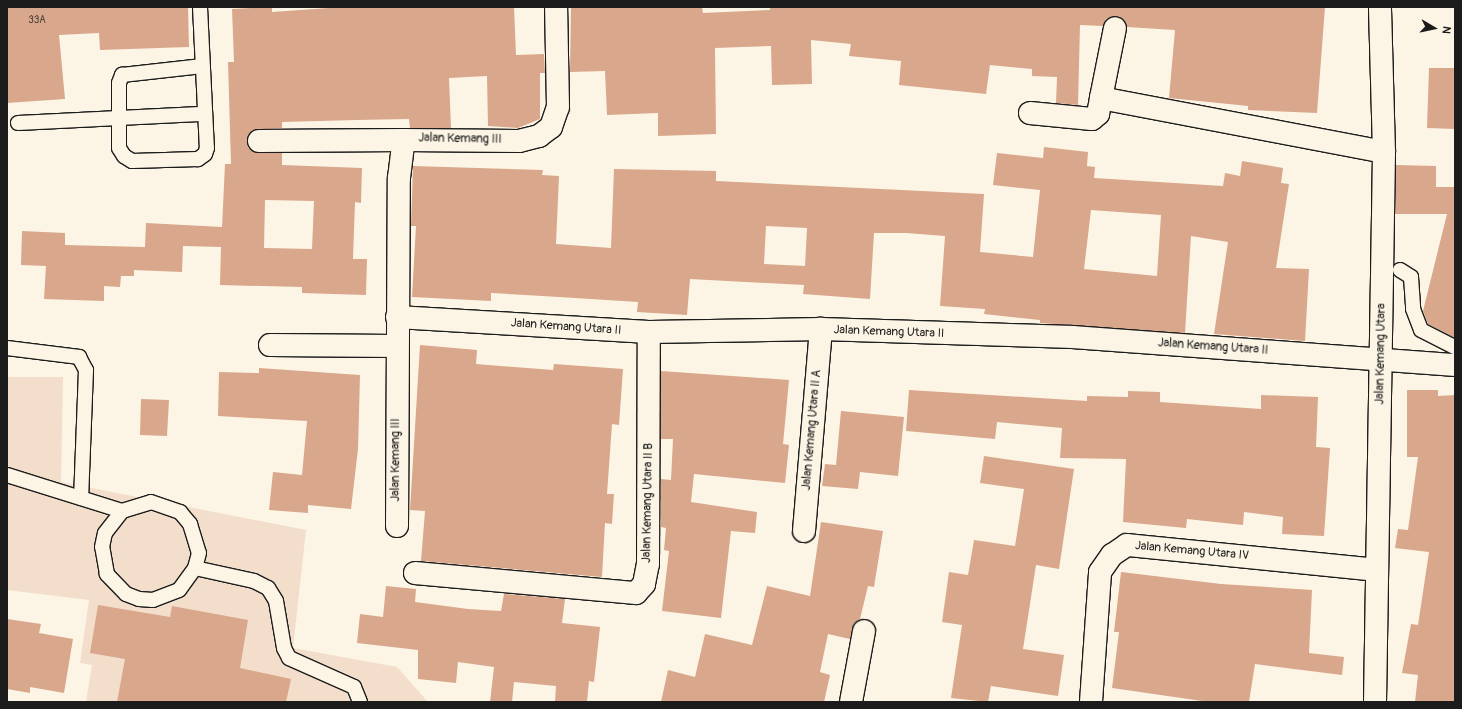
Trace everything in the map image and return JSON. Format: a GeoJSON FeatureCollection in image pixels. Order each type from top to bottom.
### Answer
{"type":"FeatureCollection","features":[{"type":"Feature","properties":{"kind":"street","name":"Jalan Kemang III"},"geometry":{"type":"LineString","coordinates":[[397,526],[397,317],[400,178],[404,140],[519,141],[539,136],[551,127],[558,107],[556,7]]}},
{"type":"Feature","properties":{"kind":"street","name":"Jalan Kemang Utara"},"geometry":{"type":"LineString","coordinates":[[1375,702],[1384,152],[1380,7]]}},
{"type":"Feature","properties":{"kind":"street"},"geometry":{"type":"LineString","coordinates":[[1030,113],[1092,119],[1098,114],[1115,28]]}},
{"type":"Feature","properties":{"kind":"street"},"geometry":{"type":"LineString","coordinates":[[1101,98],[1384,152]]}},
{"type":"Feature","properties":{"kind":"street"},"geometry":{"type":"LineString","coordinates":[[259,141],[404,140]]}},
{"type":"Feature","properties":{"kind":"street","name":"Jalan Kemang Utara II"},"geometry":{"type":"LineString","coordinates":[[397,317],[649,332],[821,329],[1073,338],[1455,365]]}},
{"type":"Feature","properties":{"kind":"street","name":"Jalan Kemang Utara II A"},"geometry":{"type":"LineString","coordinates":[[804,531],[821,329]]}},
{"type":"Feature","properties":{"kind":"street","name":"Jalan Kemang Utara II B"},"geometry":{"type":"LineString","coordinates":[[415,573],[636,593],[644,584],[648,564],[649,332]]}},
{"type":"Feature","properties":{"kind":"street"},"geometry":{"type":"LineString","coordinates":[[270,345],[397,346]]}},
{"type":"Feature","properties":{"kind":"street","name":"Jalan Kemang Utara IV"},"geometry":{"type":"LineString","coordinates":[[1091,702],[1100,572],[1112,555],[1127,545],[1377,570]]}},
{"type":"Feature","properties":{"kind":"street"},"geometry":{"type":"LineString","coordinates":[[851,702],[864,631]]}},
{"type":"Feature","properties":{"kind":"lane"},"geometry":{"type":"LineString","coordinates":[[200,7],[207,148],[198,159],[132,161],[119,148],[119,83],[122,75],[202,66]]}},
{"type":"Feature","properties":{"kind":"lane"},"geometry":{"type":"LineString","coordinates":[[18,123],[205,114]]}},
{"type":"Feature","properties":{"kind":"lane"},"geometry":{"type":"LineString","coordinates":[[1400,270],[1411,277],[1413,309],[1421,330],[1455,347]]}},
{"type":"Feature","properties":{"kind":"lane"},"geometry":{"type":"LineString","coordinates":[[7,348],[79,357],[86,370],[80,498]]}},
{"type":"Feature","properties":{"kind":"lane"},"geometry":{"type":"LineString","coordinates":[[7,475],[122,511],[151,502],[180,512],[197,538],[196,568],[179,590],[167,597],[140,599],[126,594],[107,574],[102,547],[105,533],[122,511]]}},
{"type":"Feature","properties":{"kind":"lane"},"geometry":{"type":"LineString","coordinates":[[196,568],[254,581],[268,588],[276,601],[284,648],[289,658],[354,687],[360,702]]}},
{"type":"Feature","properties":{"kind":"shaded area"},"geometry":{"type":"Polygon","coordinates":[[[7,377],[63,377],[61,482],[306,530],[293,648],[397,667],[428,702],[86,702],[92,665],[80,663],[89,600],[7,590],[7,377]]]}},
{"type":"Feature","properties":{"kind":"building"},"geometry":{"type":"Polygon","coordinates":[[[7,7],[188,7],[189,47],[100,50],[99,33],[59,35],[65,99],[7,103],[7,7]]]}},
{"type":"Feature","properties":{"kind":"building"},"geometry":{"type":"Polygon","coordinates":[[[272,7],[272,12],[343,7],[514,7],[516,55],[544,54],[545,73],[540,73],[540,119],[518,128],[488,126],[487,76],[449,78],[451,128],[410,128],[409,119],[282,122],[282,128],[252,130],[247,141],[248,148],[259,153],[282,153],[282,165],[362,168],[361,203],[355,202],[353,259],[367,259],[366,295],[302,293],[302,287],[220,285],[221,247],[183,246],[182,272],[134,270],[134,276],[121,276],[120,287],[104,286],[104,301],[44,299],[46,266],[21,265],[22,231],[65,233],[65,245],[145,247],[146,223],[222,227],[225,164],[231,164],[228,62],[234,62],[232,9],[272,7]],[[265,200],[264,248],[312,249],[314,201],[265,200]]]}},
{"type":"Feature","properties":{"kind":"building"},"geometry":{"type":"Polygon","coordinates":[[[571,7],[702,7],[703,13],[770,10],[770,7],[1325,7],[1317,113],[1248,110],[1248,106],[1169,98],[1175,30],[1127,27],[1117,16],[1106,19],[1103,26],[1080,25],[1078,105],[1056,103],[1057,77],[1032,76],[1032,69],[990,65],[986,94],[899,85],[901,61],[849,56],[851,44],[811,40],[812,84],[772,85],[771,46],[715,48],[716,134],[658,136],[658,113],[607,115],[605,71],[570,72],[571,7]]]}},
{"type":"Feature","properties":{"kind":"building"},"geometry":{"type":"Polygon","coordinates":[[[1429,68],[1455,68],[1455,129],[1427,128],[1429,68]]]}},
{"type":"Feature","properties":{"kind":"building"},"geometry":{"type":"Polygon","coordinates":[[[1044,147],[1088,152],[1087,166],[1095,167],[1094,178],[1223,186],[1225,173],[1240,176],[1242,161],[1283,168],[1281,183],[1289,184],[1276,268],[1309,269],[1305,341],[1214,334],[1228,242],[1191,236],[1185,333],[1040,323],[1040,320],[984,314],[985,309],[940,306],[945,236],[906,233],[874,233],[870,299],[803,294],[804,285],[690,279],[687,315],[637,312],[638,302],[491,293],[491,301],[412,297],[416,226],[411,226],[413,166],[543,170],[542,175],[559,176],[556,244],[611,248],[614,169],[716,171],[716,181],[984,194],[980,252],[1033,257],[1040,190],[993,185],[997,153],[1043,158],[1044,147]],[[1091,210],[1084,269],[1157,276],[1161,215],[1091,210]],[[766,226],[764,264],[805,266],[807,228],[766,226]]]}},
{"type":"Feature","properties":{"kind":"building"},"geometry":{"type":"Polygon","coordinates":[[[1396,165],[1436,166],[1436,187],[1455,187],[1455,338],[1428,324],[1423,311],[1447,214],[1395,214],[1396,165]]]}},
{"type":"Feature","properties":{"kind":"building"},"geometry":{"type":"Polygon","coordinates":[[[420,345],[477,350],[476,364],[553,370],[554,364],[623,369],[619,425],[612,424],[607,494],[614,494],[612,524],[605,523],[602,577],[421,561],[425,511],[410,510],[420,345]]]}},
{"type":"Feature","properties":{"kind":"building"},"geometry":{"type":"Polygon","coordinates":[[[259,368],[360,375],[358,449],[351,509],[308,505],[308,513],[269,510],[273,472],[302,475],[307,421],[218,416],[219,372],[259,373],[259,368]]]}},
{"type":"Feature","properties":{"kind":"building"},"geometry":{"type":"Polygon","coordinates":[[[661,371],[789,380],[783,444],[789,445],[785,483],[694,474],[691,502],[757,512],[755,533],[731,531],[721,618],[662,611],[669,551],[664,550],[666,528],[661,527],[661,479],[671,480],[673,439],[661,439],[661,371]]]}},
{"type":"Feature","properties":{"kind":"building"},"geometry":{"type":"Polygon","coordinates":[[[909,390],[1087,401],[1087,396],[1128,397],[1128,391],[1160,392],[1160,402],[1261,409],[1261,395],[1318,397],[1316,447],[1330,448],[1324,536],[1282,534],[1283,517],[1244,512],[1243,525],[1187,519],[1186,528],[1123,522],[1126,459],[1060,458],[1062,428],[997,422],[995,439],[906,431],[909,390]]]}},
{"type":"Feature","properties":{"kind":"building"},"geometry":{"type":"Polygon","coordinates":[[[1407,390],[1438,390],[1438,396],[1455,395],[1455,702],[1415,702],[1418,675],[1402,673],[1411,624],[1418,625],[1429,552],[1395,548],[1398,529],[1408,530],[1418,457],[1407,457],[1407,390]]]}},
{"type":"Feature","properties":{"kind":"building"},"geometry":{"type":"Polygon","coordinates":[[[141,399],[169,400],[167,436],[140,435],[141,399]]]}},
{"type":"Feature","properties":{"kind":"building"},"geometry":{"type":"Polygon","coordinates":[[[841,411],[904,417],[898,476],[860,472],[858,489],[822,486],[825,464],[836,465],[841,411]]]}},
{"type":"Feature","properties":{"kind":"building"},"geometry":{"type":"Polygon","coordinates":[[[984,456],[1074,469],[1059,569],[1036,565],[1023,649],[1064,655],[1058,696],[991,686],[988,702],[951,698],[962,625],[942,622],[949,572],[968,575],[974,540],[1015,546],[1024,489],[980,483],[984,456]]]}},
{"type":"Feature","properties":{"kind":"building"},"geometry":{"type":"Polygon","coordinates":[[[821,522],[883,531],[874,587],[868,586],[860,619],[854,623],[850,639],[828,634],[820,672],[830,675],[824,702],[661,702],[668,670],[695,677],[705,634],[752,645],[767,586],[810,596],[821,522]]]}},
{"type":"Feature","properties":{"kind":"building"},"geometry":{"type":"Polygon","coordinates":[[[1121,572],[1221,584],[1312,590],[1309,653],[1344,657],[1342,675],[1255,664],[1249,702],[1209,702],[1112,688],[1119,632],[1114,632],[1121,572]]]}},
{"type":"Feature","properties":{"kind":"building"},"geometry":{"type":"Polygon","coordinates":[[[386,586],[416,589],[415,602],[468,609],[501,611],[504,594],[565,599],[562,623],[600,627],[594,682],[589,681],[587,702],[555,702],[556,686],[514,682],[512,702],[490,702],[494,667],[458,662],[456,683],[418,679],[418,650],[357,643],[360,614],[383,617],[386,586]]]}},
{"type":"Feature","properties":{"kind":"building"},"geometry":{"type":"Polygon","coordinates":[[[98,605],[170,617],[172,606],[248,620],[240,668],[291,679],[286,702],[117,702],[125,659],[90,653],[98,605]]]}},
{"type":"Feature","properties":{"kind":"building"},"geometry":{"type":"Polygon","coordinates":[[[7,619],[41,624],[39,633],[73,639],[64,693],[30,687],[30,693],[7,689],[7,619]]]}}]}
